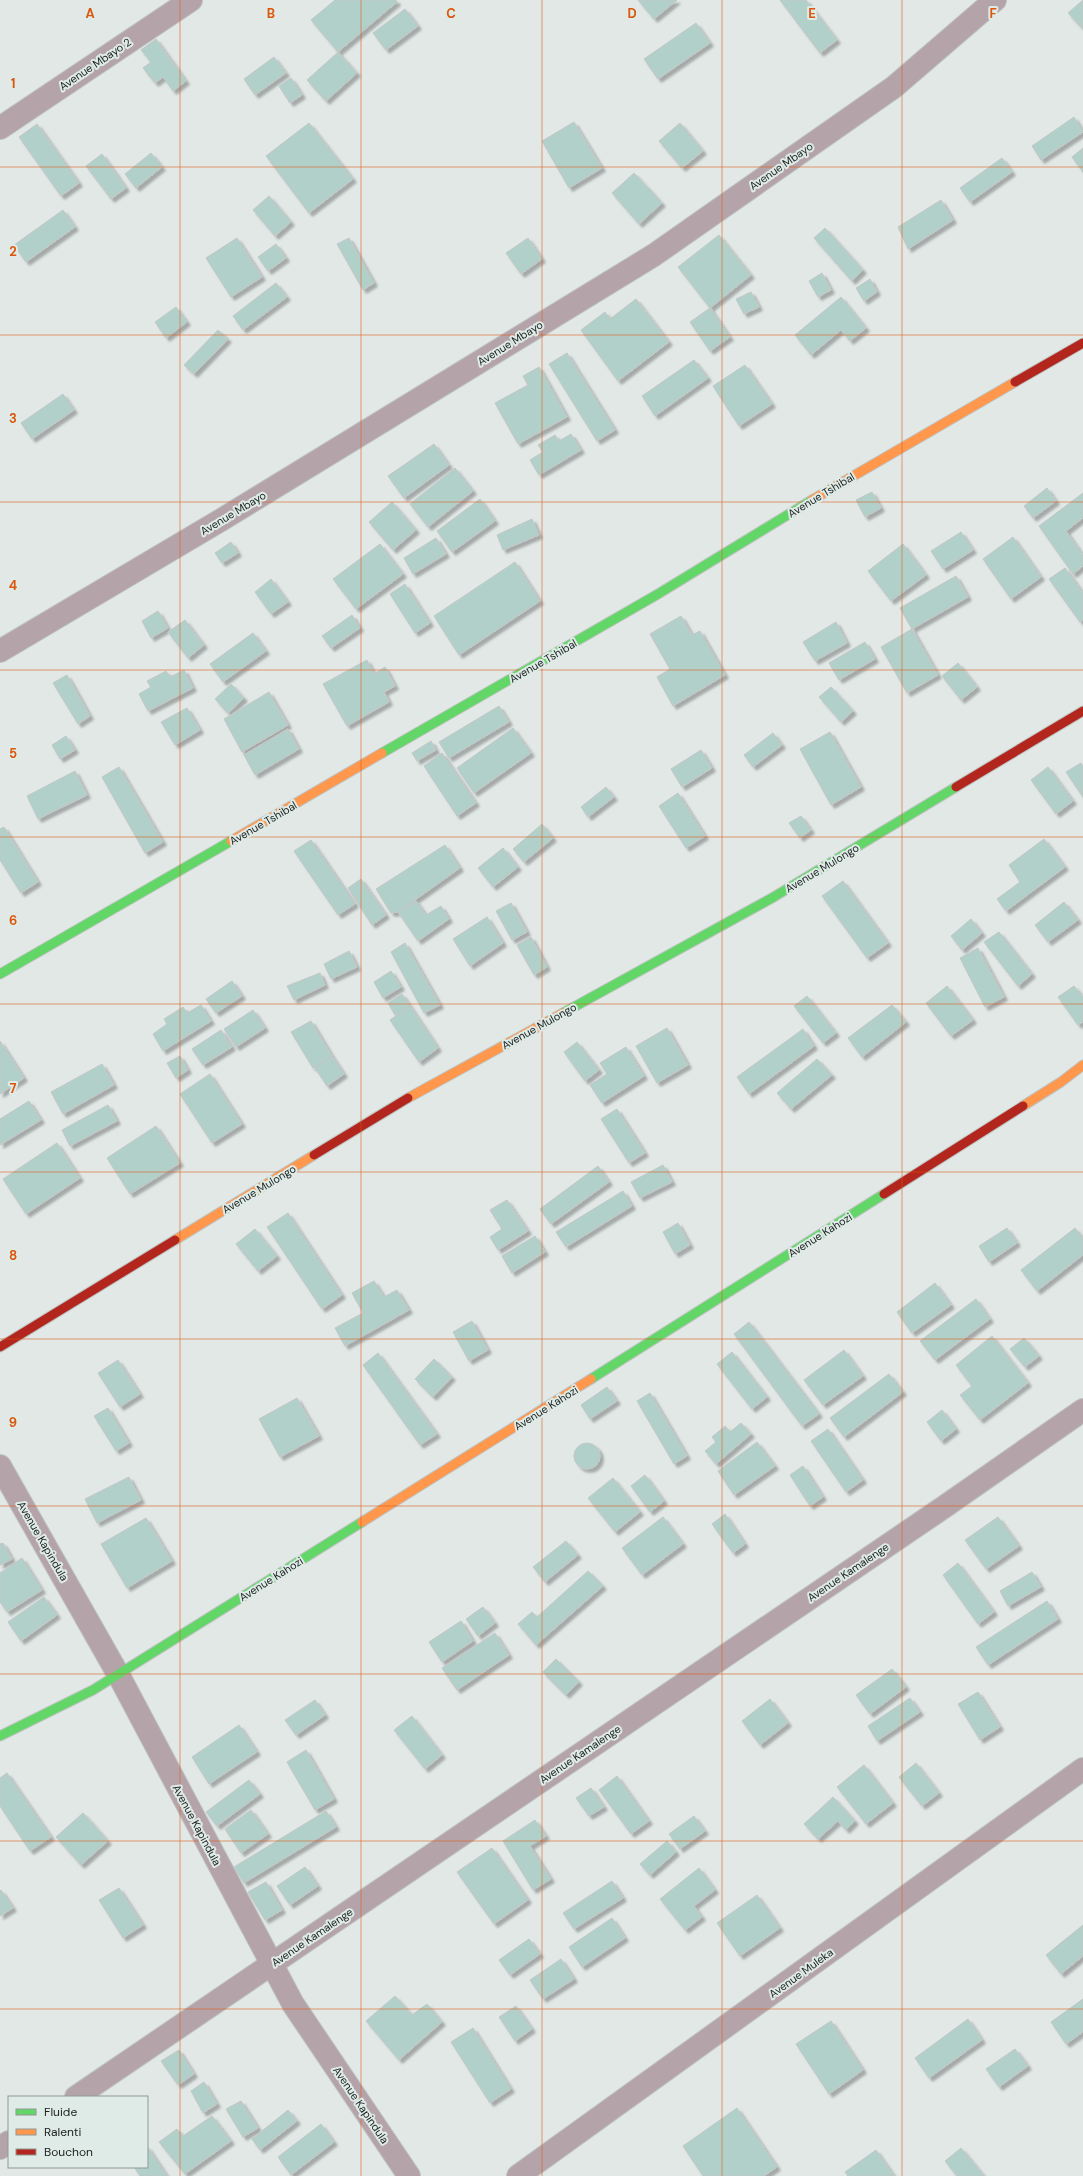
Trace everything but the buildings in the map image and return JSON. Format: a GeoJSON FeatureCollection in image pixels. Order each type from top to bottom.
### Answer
{"type":"FeatureCollection","features":[{"type":"Feature","properties":{"kind":"street","name":"Avenue Mbayo 2"},"geometry":{"type":"LineString","coordinates":[[0,128],[191,0]]}},
{"type":"Feature","properties":{"kind":"street","name":"Avenue Mbayo"},"geometry":{"type":"LineString","coordinates":[[0,651],[221,520],[654,255],[894,87],[995,0]]}},
{"type":"Feature","properties":{"kind":"street","name":"Avenue Tshibal"},"geometry":{"type":"LineString","coordinates":[[0,974],[637,606],[848,478],[1083,343]]}},
{"type":"Feature","properties":{"kind":"street","name":"Avenue Mulongo"},"geometry":{"type":"LineString","coordinates":[[0,1348],[413,1095],[772,898],[1083,711]]}},
{"type":"Feature","properties":{"kind":"street","name":"Avenue Kahozi"},"geometry":{"type":"LineString","coordinates":[[0,1736],[93,1690],[888,1193],[1061,1082],[1083,1065]]}},
{"type":"Feature","properties":{"kind":"street","name":"Avenue Kamalenge"},"geometry":{"type":"LineString","coordinates":[[77,2096],[1083,1410]]}},
{"type":"Feature","properties":{"kind":"street","name":"Avenue Kapindula"},"geometry":{"type":"LineString","coordinates":[[0,1466],[118,1674],[293,2004],[410,2176]]}},
{"type":"Feature","properties":{"kind":"street","name":"Avenue Muleka"},"geometry":{"type":"LineString","coordinates":[[518,2176],[1083,1769]]}},
{"type":"Feature","properties":{"kind":"traffic: fast"},"geometry":{"type":"LineString","coordinates":[[382,753],[658,594],[812,500]]}},
{"type":"Feature","properties":{"kind":"traffic: fast"},"geometry":{"type":"LineString","coordinates":[[563,1013],[772,898],[956,787]]}},
{"type":"Feature","properties":{"kind":"traffic: fast"},"geometry":{"type":"LineString","coordinates":[[0,974],[231,841]]}},
{"type":"Feature","properties":{"kind":"traffic: fast"},"geometry":{"type":"LineString","coordinates":[[591,1379],[884,1194]]}},
{"type":"Feature","properties":{"kind":"traffic: fast"},"geometry":{"type":"LineString","coordinates":[[0,1736],[93,1690],[362,1522]]}},
{"type":"Feature","properties":{"kind":"traffic: slow"},"geometry":{"type":"LineString","coordinates":[[812,500],[1015,382]]}},
{"type":"Feature","properties":{"kind":"traffic: slow"},"geometry":{"type":"LineString","coordinates":[[231,841],[382,753]]}},
{"type":"Feature","properties":{"kind":"traffic: slow"},"geometry":{"type":"LineString","coordinates":[[408,1098],[563,1013]]}},
{"type":"Feature","properties":{"kind":"traffic: slow"},"geometry":{"type":"LineString","coordinates":[[1023,1106],[1061,1082],[1083,1065]]}},
{"type":"Feature","properties":{"kind":"traffic: slow"},"geometry":{"type":"LineString","coordinates":[[175,1240],[314,1155]]}},
{"type":"Feature","properties":{"kind":"traffic: slow"},"geometry":{"type":"LineString","coordinates":[[362,1522],[591,1379]]}},
{"type":"Feature","properties":{"kind":"traffic: jam"},"geometry":{"type":"LineString","coordinates":[[1015,382],[1083,343]]}},
{"type":"Feature","properties":{"kind":"traffic: jam"},"geometry":{"type":"LineString","coordinates":[[956,787],[1083,711]]}},
{"type":"Feature","properties":{"kind":"traffic: jam"},"geometry":{"type":"LineString","coordinates":[[314,1155],[408,1098]]}},
{"type":"Feature","properties":{"kind":"traffic: jam"},"geometry":{"type":"LineString","coordinates":[[884,1194],[1023,1106]]}},
{"type":"Feature","properties":{"kind":"traffic: jam"},"geometry":{"type":"LineString","coordinates":[[0,1347],[175,1240]]}}]}
